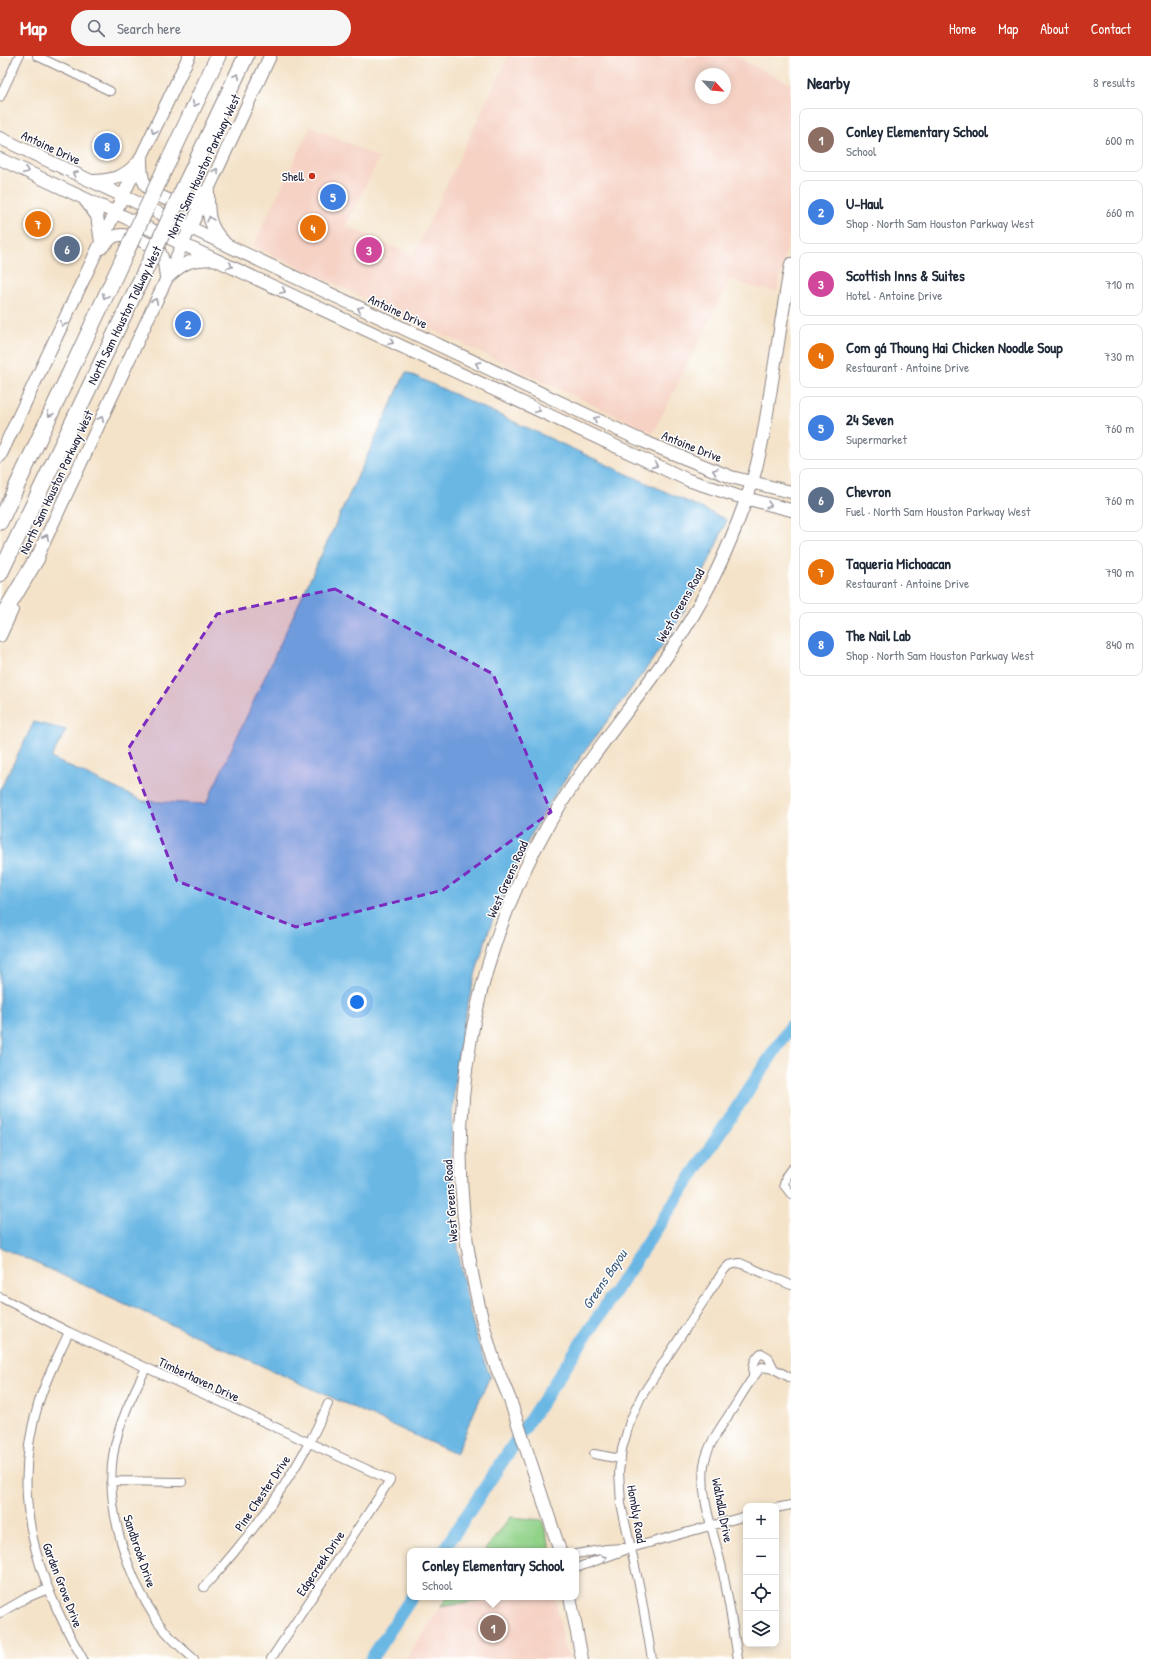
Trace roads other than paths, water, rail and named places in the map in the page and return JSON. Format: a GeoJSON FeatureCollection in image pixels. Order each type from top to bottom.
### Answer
{"type":"FeatureCollection","features":[{"type":"Feature","properties":{"kind":"highway","name":"North Sam Houston Tollway West"},"geometry":{"type":"LineString","coordinates":[[0,522],[218,56]]}},
{"type":"Feature","properties":{"kind":"highway","name":"North Sam Houston Tollway West"},"geometry":{"type":"LineString","coordinates":[[0,574],[246,56]]}},
{"type":"Feature","properties":{"kind":"highway"},"geometry":{"type":"LineString","coordinates":[[0,620],[37,558]]}},
{"type":"Feature","properties":{"kind":"main road"},"geometry":{"type":"LineString","coordinates":[[0,456],[189,56]]}},
{"type":"Feature","properties":{"kind":"main road","name":"North Sam Houston Parkway West"},"geometry":{"type":"LineString","coordinates":[[0,636],[208,186],[270,56]]}},
{"type":"Feature","properties":{"kind":"main road","name":"Antoine Drive"},"geometry":{"type":"LineString","coordinates":[[0,138],[640,440],[710,469],[791,492]]}},
{"type":"Feature","properties":{"kind":"main road"},"geometry":{"type":"LineString","coordinates":[[0,159],[688,480],[747,499],[791,510]]}},
{"type":"Feature","properties":{"kind":"main road"},"geometry":{"type":"LineString","coordinates":[[91,181],[120,176],[129,172],[140,159]]}},
{"type":"Feature","properties":{"kind":"main road"},"geometry":{"type":"LineString","coordinates":[[140,159],[143,179],[146,186],[150,190],[173,202],[185,204],[191,203],[208,186]]}},
{"type":"Feature","properties":{"kind":"main road"},"geometry":{"type":"LineString","coordinates":[[208,186],[208,210],[210,221],[213,230],[227,246]]}},
{"type":"Feature","properties":{"kind":"main road"},"geometry":{"type":"LineString","coordinates":[[81,197],[97,216],[99,246]]}},
{"type":"Feature","properties":{"kind":"main road"},"geometry":{"type":"LineString","coordinates":[[99,246],[118,235],[128,236],[159,250],[164,263],[166,278]]}},
{"type":"Feature","properties":{"kind":"main road"},"geometry":{"type":"LineString","coordinates":[[166,278],[182,264],[193,260],[215,259]]}},
{"type":"Feature","properties":{"kind":"main road","name":"West Greens Road"},"geometry":{"type":"LineString","coordinates":[[559,1548],[508,1395],[495,1363],[482,1318],[468,1252],[463,1210],[460,1163],[463,1090],[471,1036],[478,1000],[493,948],[506,913],[528,863],[544,832],[582,772],[648,683],[687,626],[714,576],[747,499],[762,448],[791,264]]}},
{"type":"Feature","properties":{"kind":"main road"},"geometry":{"type":"LineString","coordinates":[[303,301],[310,285]]}},
{"type":"Feature","properties":{"kind":"main road"},"geometry":{"type":"LineString","coordinates":[[413,352],[421,337]]}},
{"type":"Feature","properties":{"kind":"main road"},"geometry":{"type":"LineString","coordinates":[[522,403],[529,388]]}},
{"type":"Feature","properties":{"kind":"main road"},"geometry":{"type":"LineString","coordinates":[[632,455],[640,440]]}},
{"type":"Feature","properties":{"kind":"main road"},"geometry":{"type":"LineString","coordinates":[[571,1600],[582,1659]]}},
{"type":"Feature","properties":{"kind":"main road"},"geometry":{"type":"LineString","coordinates":[[578,1637],[587,1659]]}},
{"type":"Feature","properties":{"kind":"street"},"geometry":{"type":"LineString","coordinates":[[0,97],[19,56]]}},
{"type":"Feature","properties":{"kind":"street"},"geometry":{"type":"LineString","coordinates":[[37,56],[110,91]]}},
{"type":"Feature","properties":{"kind":"street"},"geometry":{"type":"LineString","coordinates":[[791,1169],[786,1176],[784,1185],[791,1194]]}},
{"type":"Feature","properties":{"kind":"street","name":"Hombly Road"},"geometry":{"type":"LineString","coordinates":[[652,1659],[640,1589],[620,1493],[620,1459],[627,1430],[637,1405],[652,1378],[718,1278],[729,1265],[740,1263],[791,1286]]}},
{"type":"Feature","properties":{"kind":"street","name":"Timberhaven Drive"},"geometry":{"type":"LineString","coordinates":[[0,1297],[69,1332],[390,1480]]}},
{"type":"Feature","properties":{"kind":"street","name":"Garden Grove Drive"},"geometry":{"type":"LineString","coordinates":[[69,1332],[38,1403],[27,1456],[26,1498],[33,1542],[48,1589],[64,1627],[83,1659]]}},
{"type":"Feature","properties":{"kind":"street"},"geometry":{"type":"LineString","coordinates":[[753,1376],[753,1364],[757,1356],[761,1354],[768,1357],[774,1369]]}},
{"type":"Feature","properties":{"kind":"street"},"geometry":{"type":"LineString","coordinates":[[753,1376],[762,1367],[774,1369],[791,1378]]}},
{"type":"Feature","properties":{"kind":"street","name":"Sandbrook Drive"},"geometry":{"type":"LineString","coordinates":[[146,1368],[123,1417],[117,1437],[111,1481],[114,1513],[119,1533],[144,1597],[159,1622],[171,1637],[194,1659]]}},
{"type":"Feature","properties":{"kind":"street","name":"Walhalla Drive"},"geometry":{"type":"LineString","coordinates":[[738,1659],[725,1582],[704,1486],[705,1464],[707,1452],[713,1440],[753,1376]]}},
{"type":"Feature","properties":{"kind":"street","name":"Pine Chester Drive"},"geometry":{"type":"LineString","coordinates":[[204,1587],[251,1532],[296,1465],[309,1443],[328,1404]]}},
{"type":"Feature","properties":{"kind":"street"},"geometry":{"type":"LineString","coordinates":[[594,1454],[620,1459]]}},
{"type":"Feature","properties":{"kind":"street","name":"Edgecreek Drive"},"geometry":{"type":"LineString","coordinates":[[271,1659],[390,1480]]}},
{"type":"Feature","properties":{"kind":"street"},"geometry":{"type":"LineString","coordinates":[[111,1481],[182,1482]]}},
{"type":"Feature","properties":{"kind":"street"},"geometry":{"type":"LineString","coordinates":[[779,1507],[791,1505]]}},
{"type":"Feature","properties":{"kind":"street"},"geometry":{"type":"LineString","coordinates":[[579,1567],[631,1548],[743,1517]]}},
{"type":"Feature","properties":{"kind":"street"},"geometry":{"type":"LineString","coordinates":[[579,1554],[607,1549],[631,1548]]}},
{"type":"Feature","properties":{"kind":"street"},"geometry":{"type":"LineString","coordinates":[[0,1613],[26,1598],[48,1589]]}},
{"type":"Feature","properties":{"kind":"water"},"geometry":{"type":"Polygon","coordinates":[[[406,372],[727,520],[698,584],[664,644],[584,752],[554,796],[523,850],[498,907],[478,965],[463,1025],[454,1086],[451,1148],[454,1210],[462,1272],[473,1325],[490,1376],[456,1454],[0,1247],[0,790],[34,722],[66,730],[51,758],[143,801],[206,804],[406,372]]]}},
{"type":"Feature","properties":{"kind":"waterway","name":"Greens Bayou"},"geometry":{"type":"LineString","coordinates":[[445,1548],[791,1026]]}},
{"type":"Feature","properties":{"kind":"waterway","name":"Greens Bayou"},"geometry":{"type":"LineString","coordinates":[[371,1659],[410,1600]]}},
{"type":"Feature","properties":{"kind":"place","name":"The Nail Lab"},"geometry":{"type":"Point","coordinates":[107,146]}},
{"type":"Feature","properties":{"kind":"place","name":"Shell"},"geometry":{"type":"Point","coordinates":[312,176]}},
{"type":"Feature","properties":{"kind":"place","name":"24 Seven"},"geometry":{"type":"Point","coordinates":[333,197]}},
{"type":"Feature","properties":{"kind":"place","name":"Taqueria Michoacan"},"geometry":{"type":"Point","coordinates":[38,224]}},
{"type":"Feature","properties":{"kind":"place","name":"Com gá Thoung Hai Chicken Noodle Soup"},"geometry":{"type":"Point","coordinates":[313,228]}},
{"type":"Feature","properties":{"kind":"place","name":"Chevron"},"geometry":{"type":"Point","coordinates":[67,249]}},
{"type":"Feature","properties":{"kind":"place","name":"Scottish Inns & Suites"},"geometry":{"type":"Point","coordinates":[369,250]}},
{"type":"Feature","properties":{"kind":"place","name":"U-Haul"},"geometry":{"type":"Point","coordinates":[188,324]}},
{"type":"Feature","properties":{"kind":"place","name":"Conley Elementary School"},"geometry":{"type":"Point","coordinates":[493,1628]}}]}
